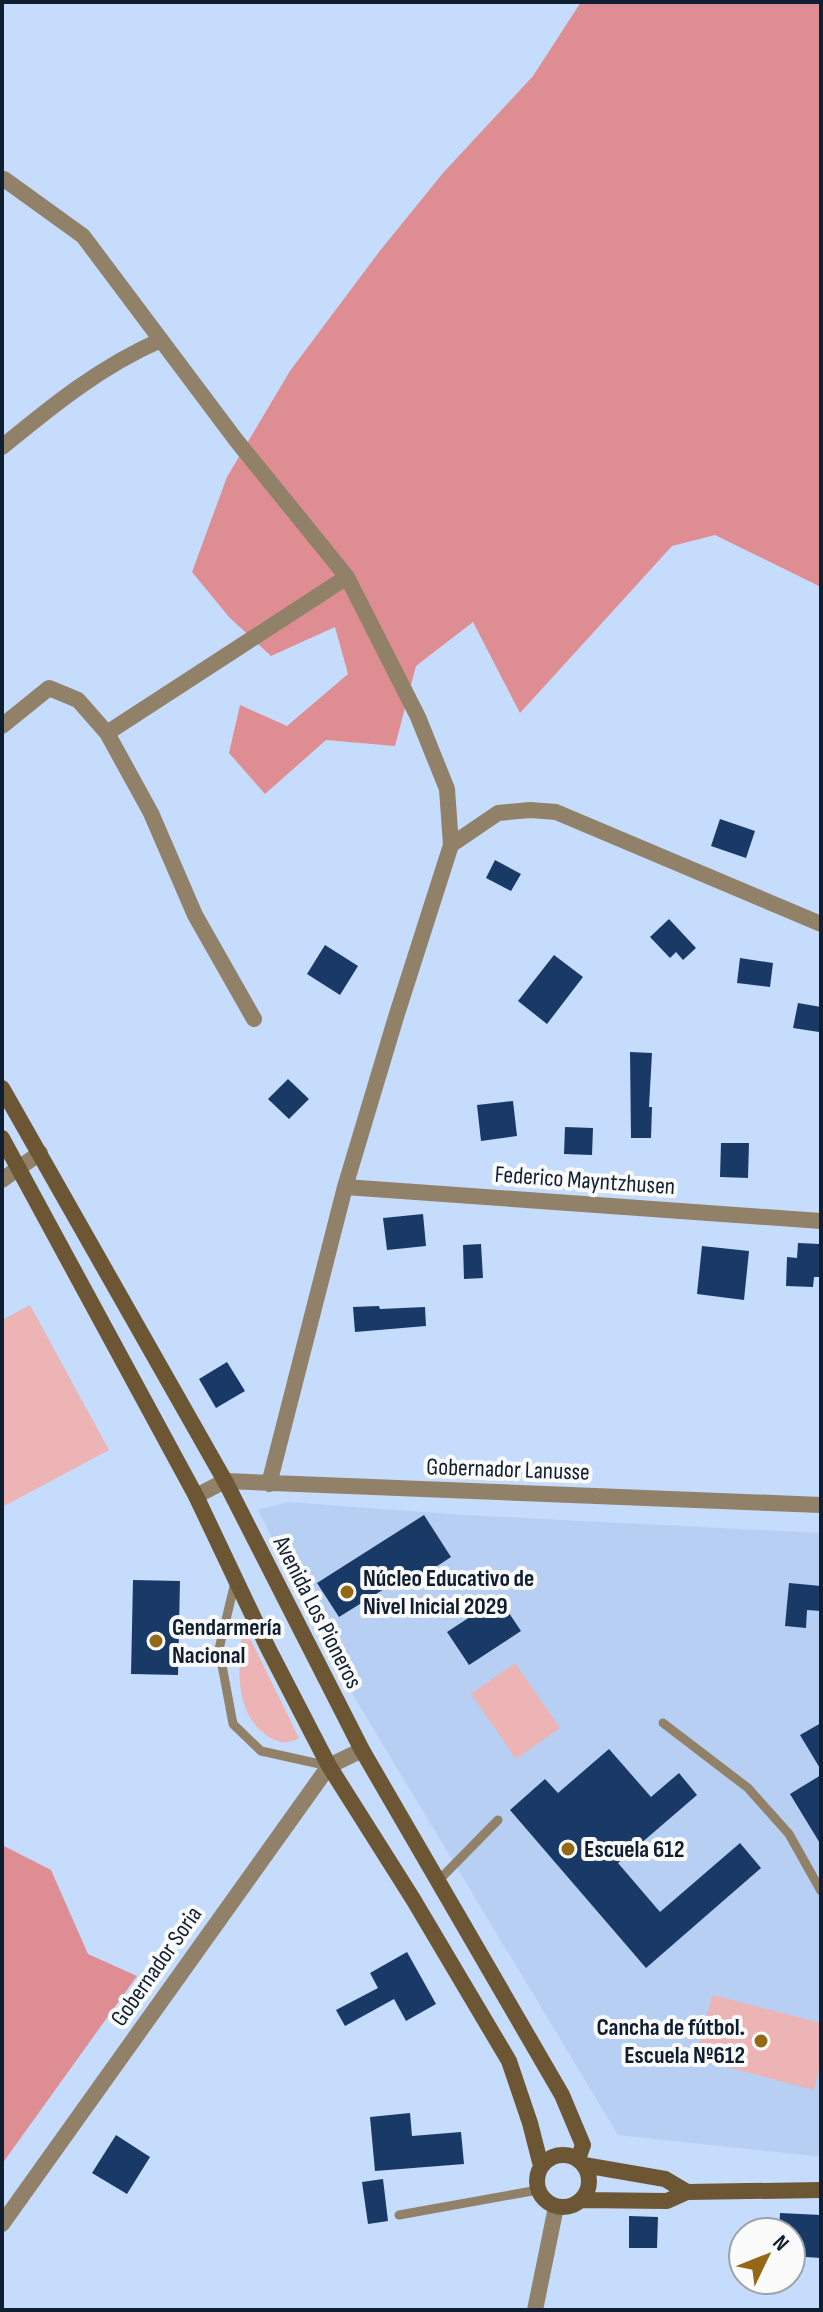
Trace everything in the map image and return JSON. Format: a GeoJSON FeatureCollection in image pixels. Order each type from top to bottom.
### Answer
{"type":"FeatureCollection","features":[{"type":"Feature","properties":{"kind":"main road","name":"Avenida Los Pioneros"},"geometry":{"type":"LineString","coordinates":[[2,1088],[225,1481],[362,1750],[562,2095],[583,2145],[581,2162]]}},
{"type":"Feature","properties":{"kind":"main road"},"geometry":{"type":"LineString","coordinates":[[2,1138],[196,1496],[329,1766],[413,1899],[509,2061],[541,2166]]}},
{"type":"Feature","properties":{"kind":"main road"},"geometry":{"type":"LineString","coordinates":[[687,2192],[665,2179],[581,2162],[562,2155],[554,2156],[541,2166],[537,2174],[538,2190],[548,2203],[556,2207],[570,2207],[582,2200],[667,2201],[687,2192],[821,2190]]}},
{"type":"Feature","properties":{"kind":"main road"},"geometry":{"type":"LineString","coordinates":[[581,2162],[588,2172],[589,2187],[582,2200]]}},
{"type":"Feature","properties":{"kind":"street"},"geometry":{"type":"LineString","coordinates":[[2,180],[83,236],[236,440],[347,577],[418,717],[447,789],[451,845],[345,1187],[269,1484]]}},
{"type":"Feature","properties":{"kind":"street"},"geometry":{"type":"LineString","coordinates":[[2,447],[82,384],[126,355],[161,340]]}},
{"type":"Feature","properties":{"kind":"street"},"geometry":{"type":"LineString","coordinates":[[107,733],[347,577]]}},
{"type":"Feature","properties":{"kind":"street"},"geometry":{"type":"LineString","coordinates":[[2,726],[49,688],[78,700],[107,733],[151,813],[195,915],[254,1019]]}},
{"type":"Feature","properties":{"kind":"street"},"geometry":{"type":"LineString","coordinates":[[451,845],[498,813],[530,810],[556,812],[821,924]]}},
{"type":"Feature","properties":{"kind":"street"},"geometry":{"type":"LineString","coordinates":[[2,1180],[40,1153]]}},
{"type":"Feature","properties":{"kind":"street","name":"Federico Mayntzhusen"},"geometry":{"type":"LineString","coordinates":[[345,1187],[821,1221]]}},
{"type":"Feature","properties":{"kind":"street"},"geometry":{"type":"LineString","coordinates":[[196,1496],[225,1481]]}},
{"type":"Feature","properties":{"kind":"street","name":"Gobernador Lanusse"},"geometry":{"type":"LineString","coordinates":[[225,1481],[821,1505]]}},
{"type":"Feature","properties":{"kind":"street","name":"Gobernador Soria"},"geometry":{"type":"LineString","coordinates":[[2,2224],[329,1766],[362,1750]]}},
{"type":"Feature","properties":{"kind":"street"},"geometry":{"type":"LineString","coordinates":[[535,2310],[556,2207]]}},
{"type":"Feature","properties":{"kind":"lane"},"geometry":{"type":"LineString","coordinates":[[236,1579],[219,1649],[233,1724],[261,1751],[329,1766]]}},
{"type":"Feature","properties":{"kind":"lane"},"geometry":{"type":"LineString","coordinates":[[663,1723],[748,1788],[789,1834],[821,1891]]}},
{"type":"Feature","properties":{"kind":"lane"},"geometry":{"type":"LineString","coordinates":[[438,1881],[498,1820]]}},
{"type":"Feature","properties":{"kind":"lane"},"geometry":{"type":"LineString","coordinates":[[399,2215],[538,2190]]}},
{"type":"Feature","properties":{"kind":"shaded area"},"geometry":{"type":"Polygon","coordinates":[[[581,2],[821,2],[821,587],[715,535],[672,546],[520,713],[473,622],[416,666],[395,746],[326,740],[265,794],[229,753],[240,705],[287,726],[348,674],[335,627],[271,656],[229,617],[192,572],[227,477],[290,371],[443,173],[533,76],[581,2]]]}},
{"type":"Feature","properties":{"kind":"shaded area"},"geometry":{"type":"Polygon","coordinates":[[[30,1305],[109,1450],[4,1506],[2,1320],[30,1305]]]}},
{"type":"Feature","properties":{"kind":"shaded area"},"geometry":{"type":"Polygon","coordinates":[[[288,1502],[463,1515],[821,1533],[821,2157],[618,2135],[341,1675],[258,1510],[288,1502]]]}},
{"type":"Feature","properties":{"kind":"shaded area"},"geometry":{"type":"Polygon","coordinates":[[[244,1626],[299,1738],[295,1740],[284,1742],[273,1739],[257,1727],[243,1702],[239,1671],[244,1626]]]}},
{"type":"Feature","properties":{"kind":"shaded area"},"geometry":{"type":"Polygon","coordinates":[[[515,1663],[560,1728],[516,1759],[471,1694],[515,1663]]]}},
{"type":"Feature","properties":{"kind":"shaded area"},"geometry":{"type":"Polygon","coordinates":[[[2,1845],[51,1870],[88,1954],[137,1976],[2,2164],[2,1845]]]}},
{"type":"Feature","properties":{"kind":"shaded area","name":"Cancha de fútbol. Escuela Nº612"},"geometry":{"type":"Polygon","coordinates":[[[712,1995],[821,2023],[821,2062],[814,2090],[696,2059],[712,1995]]]}},
{"type":"Feature","properties":{"kind":"building"},"geometry":{"type":"Polygon","coordinates":[[[720,819],[755,831],[746,858],[711,846],[720,819]]]}},
{"type":"Feature","properties":{"kind":"building"},"geometry":{"type":"Polygon","coordinates":[[[495,860],[521,874],[511,891],[486,878],[495,860]]]}},
{"type":"Feature","properties":{"kind":"building"},"geometry":{"type":"Polygon","coordinates":[[[669,919],[696,948],[683,960],[676,952],[670,958],[650,937],[669,919]]]}},
{"type":"Feature","properties":{"kind":"building"},"geometry":{"type":"Polygon","coordinates":[[[325,945],[358,966],[340,995],[307,974],[325,945]]]}},
{"type":"Feature","properties":{"kind":"building"},"geometry":{"type":"Polygon","coordinates":[[[554,955],[583,977],[547,1024],[518,1001],[554,955]]]}},
{"type":"Feature","properties":{"kind":"building"},"geometry":{"type":"Polygon","coordinates":[[[740,958],[773,963],[770,987],[737,983],[740,958]]]}},
{"type":"Feature","properties":{"kind":"building"},"geometry":{"type":"Polygon","coordinates":[[[798,1003],[821,1007],[819,1032],[793,1028],[798,1003]]]}},
{"type":"Feature","properties":{"kind":"building"},"geometry":{"type":"Polygon","coordinates":[[[630,1052],[652,1053],[651,1138],[631,1138],[630,1052]]]}},
{"type":"Feature","properties":{"kind":"building"},"geometry":{"type":"Polygon","coordinates":[[[288,1079],[309,1099],[289,1119],[268,1099],[288,1079]]]}},
{"type":"Feature","properties":{"kind":"building"},"geometry":{"type":"Polygon","coordinates":[[[513,1101],[517,1136],[481,1141],[477,1105],[513,1101]]]}},
{"type":"Feature","properties":{"kind":"building"},"geometry":{"type":"Polygon","coordinates":[[[565,1127],[593,1128],[592,1155],[564,1154],[565,1127]]]}},
{"type":"Feature","properties":{"kind":"building"},"geometry":{"type":"Polygon","coordinates":[[[721,1143],[749,1143],[748,1178],[720,1177],[721,1143]]]}},
{"type":"Feature","properties":{"kind":"building"},"geometry":{"type":"Polygon","coordinates":[[[423,1214],[426,1246],[387,1250],[383,1218],[423,1214]]]}},
{"type":"Feature","properties":{"kind":"building"},"geometry":{"type":"Polygon","coordinates":[[[798,1243],[820,1244],[821,1277],[814,1277],[813,1287],[786,1286],[787,1257],[797,1258],[798,1243]]]}},
{"type":"Feature","properties":{"kind":"building"},"geometry":{"type":"Polygon","coordinates":[[[481,1244],[483,1278],[464,1279],[463,1245],[481,1244]]]}},
{"type":"Feature","properties":{"kind":"building"},"geometry":{"type":"Polygon","coordinates":[[[702,1246],[749,1251],[744,1300],[697,1294],[702,1246]]]}},
{"type":"Feature","properties":{"kind":"building"},"geometry":{"type":"Polygon","coordinates":[[[379,1306],[380,1309],[425,1307],[426,1326],[355,1332],[353,1307],[379,1306]]]}},
{"type":"Feature","properties":{"kind":"building"},"geometry":{"type":"Polygon","coordinates":[[[227,1362],[245,1391],[216,1408],[199,1379],[227,1362]]]}},
{"type":"Feature","properties":{"kind":"building"},"geometry":{"type":"Polygon","coordinates":[[[424,1515],[451,1557],[402,1589],[397,1581],[339,1617],[317,1583],[424,1515]]]}},
{"type":"Feature","properties":{"kind":"building"},"geometry":{"type":"Polygon","coordinates":[[[133,1580],[180,1581],[178,1675],[131,1674],[133,1580]]]}},
{"type":"Feature","properties":{"kind":"building"},"geometry":{"type":"Polygon","coordinates":[[[789,1583],[821,1586],[821,1611],[807,1610],[806,1628],[785,1626],[789,1583]]]}},
{"type":"Feature","properties":{"kind":"building"},"geometry":{"type":"Polygon","coordinates":[[[499,1598],[521,1631],[469,1665],[447,1632],[499,1598]]]}},
{"type":"Feature","properties":{"kind":"building"},"geometry":{"type":"Polygon","coordinates":[[[821,1723],[821,1770],[800,1735],[821,1723]]]}},
{"type":"Feature","properties":{"kind":"building"},"geometry":{"type":"Polygon","coordinates":[[[609,1749],[651,1797],[679,1773],[697,1795],[618,1863],[660,1912],[740,1843],[761,1868],[646,1968],[510,1810],[545,1779],[558,1793],[609,1749]]]}},
{"type":"Feature","properties":{"kind":"building"},"geometry":{"type":"Polygon","coordinates":[[[821,1775],[821,1845],[790,1794],[821,1775]]]}},
{"type":"Feature","properties":{"kind":"building"},"geometry":{"type":"Polygon","coordinates":[[[407,1952],[436,2004],[406,2021],[394,1999],[345,2026],[336,2010],[378,1988],[370,1973],[407,1952]]]}},
{"type":"Feature","properties":{"kind":"building"},"geometry":{"type":"Polygon","coordinates":[[[410,2113],[412,2136],[461,2132],[464,2164],[375,2171],[370,2117],[410,2113]]]}},
{"type":"Feature","properties":{"kind":"building"},"geometry":{"type":"Polygon","coordinates":[[[116,2135],[150,2157],[127,2194],[92,2173],[116,2135]]]}},
{"type":"Feature","properties":{"kind":"building"},"geometry":{"type":"Polygon","coordinates":[[[383,2179],[388,2221],[368,2224],[362,2182],[383,2179]]]}},
{"type":"Feature","properties":{"kind":"building"},"geometry":{"type":"Polygon","coordinates":[[[780,2213],[821,2215],[821,2258],[807,2257],[807,2216],[780,2216],[780,2213]]]}},
{"type":"Feature","properties":{"kind":"building"},"geometry":{"type":"Polygon","coordinates":[[[629,2216],[658,2217],[657,2248],[629,2248],[629,2216]]]}},
{"type":"Feature","properties":{"kind":"place","name":"Núcleo Educativo de Nivel Inicial 2029"},"geometry":{"type":"Point","coordinates":[347,1592]}},
{"type":"Feature","properties":{"kind":"place","name":"Gendarmería Nacional"},"geometry":{"type":"Point","coordinates":[156,1641]}},
{"type":"Feature","properties":{"kind":"place","name":"Escuela 612"},"geometry":{"type":"Point","coordinates":[568,1849]}},
{"type":"Feature","properties":{"kind":"place","name":"Cancha de fútbol. Escuela Nº612"},"geometry":{"type":"Point","coordinates":[761,2041]}}]}
